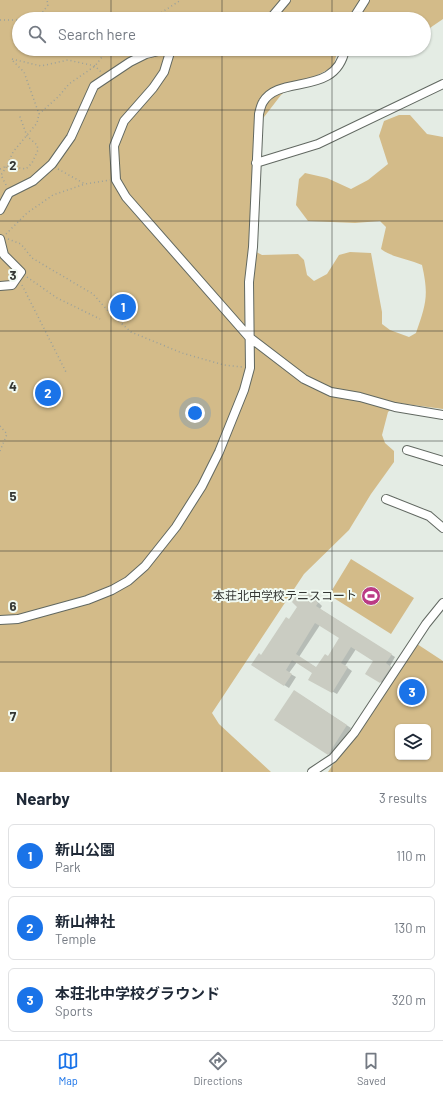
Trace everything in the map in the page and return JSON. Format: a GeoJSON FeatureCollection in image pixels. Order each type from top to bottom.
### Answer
{"type":"FeatureCollection","features":[{"type":"Feature","properties":{"kind":"street"},"geometry":{"type":"LineString","coordinates":[[276,12],[286,0]]}},
{"type":"Feature","properties":{"kind":"street"},"geometry":{"type":"LineString","coordinates":[[357,12],[365,0]]}},
{"type":"Feature","properties":{"kind":"street"},"geometry":{"type":"LineString","coordinates":[[0,210],[9,193],[33,181],[52,164],[71,137],[94,86],[130,62],[142,56]]}},
{"type":"Feature","properties":{"kind":"street"},"geometry":{"type":"LineString","coordinates":[[169,56],[164,72],[153,88],[124,121],[114,146],[116,180],[126,197],[249,337],[304,379],[331,392],[360,397],[395,407],[443,415]]}},
{"type":"Feature","properties":{"kind":"street"},"geometry":{"type":"LineString","coordinates":[[0,620],[18,619],[87,600],[112,590],[128,581],[145,566],[176,527],[202,486],[219,452],[244,390],[250,368],[249,282],[253,247],[259,114],[263,102],[269,95],[280,89],[310,83],[333,72],[340,63],[342,56]]}},
{"type":"Feature","properties":{"kind":"street"},"geometry":{"type":"LineString","coordinates":[[256,163],[318,144],[443,84]]}},
{"type":"Feature","properties":{"kind":"street"},"geometry":{"type":"LineString","coordinates":[[0,239],[4,255],[19,274],[12,285],[0,286]]}},
{"type":"Feature","properties":{"kind":"street"},"geometry":{"type":"LineString","coordinates":[[408,450],[443,461]]}},
{"type":"Feature","properties":{"kind":"street"},"geometry":{"type":"LineString","coordinates":[[386,498],[429,516],[443,528]]}},
{"type":"Feature","properties":{"kind":"street"},"geometry":{"type":"LineString","coordinates":[[312,772],[339,752],[354,733],[426,624],[443,603]]}},
{"type":"Feature","properties":{"kind":"path"},"geometry":{"type":"LineString","coordinates":[[43,12],[48,5],[47,0]]}},
{"type":"Feature","properties":{"kind":"path"},"geometry":{"type":"LineString","coordinates":[[162,12],[181,0]]}},
{"type":"Feature","properties":{"kind":"path"},"geometry":{"type":"LineString","coordinates":[[0,20],[12,20]]}},
{"type":"Feature","properties":{"kind":"path"},"geometry":{"type":"LineString","coordinates":[[38,114],[59,96],[69,84],[95,66],[103,56]]}},
{"type":"Feature","properties":{"kind":"path"},"geometry":{"type":"LineString","coordinates":[[9,193],[1,175],[13,152],[36,123],[38,114],[24,72],[12,60],[41,66],[68,60],[95,66],[106,78]]}},
{"type":"Feature","properties":{"kind":"path"},"geometry":{"type":"LineString","coordinates":[[0,169],[7,166],[26,169],[32,163],[38,150],[37,145],[27,136],[19,114]]}},
{"type":"Feature","properties":{"kind":"path"},"geometry":{"type":"LineString","coordinates":[[52,164],[63,173],[85,184]]}},
{"type":"Feature","properties":{"kind":"path"},"geometry":{"type":"LineString","coordinates":[[116,180],[85,184],[53,195],[27,213],[3,237],[21,244],[32,258],[93,294],[108,311],[131,332],[182,353],[224,365],[250,368]]}},
{"type":"Feature","properties":{"kind":"path"},"geometry":{"type":"LineString","coordinates":[[19,274],[56,298],[100,319]]}},
{"type":"Feature","properties":{"kind":"path"},"geometry":{"type":"LineString","coordinates":[[19,274],[66,372]]}},
{"type":"Feature","properties":{"kind":"path"},"geometry":{"type":"LineString","coordinates":[[0,426],[7,434],[0,452]]}},
{"type":"Feature","properties":{"kind":"shaded area"},"geometry":{"type":"Polygon","coordinates":[[[0,0],[443,0],[443,19],[431,27],[431,12],[12,12],[12,56],[336,56],[331,68],[308,80],[294,83],[281,95],[254,130],[251,233],[249,248],[262,255],[298,254],[304,260],[307,275],[314,281],[327,274],[339,255],[350,252],[371,253],[382,312],[382,324],[390,330],[409,337],[416,333],[424,307],[426,292],[422,265],[381,249],[386,227],[380,221],[355,223],[308,221],[296,205],[299,179],[305,173],[327,178],[351,189],[368,180],[388,164],[379,136],[384,121],[399,115],[410,115],[427,134],[443,137],[443,409],[398,403],[388,412],[382,435],[385,443],[394,451],[394,462],[371,494],[349,530],[304,574],[212,713],[219,724],[271,772],[0,772],[0,0]]]}},
{"type":"Feature","properties":{"kind":"shaded area","name":"本荘北中学校テニスコート"},"geometry":{"type":"Polygon","coordinates":[[[351,559],[414,598],[391,634],[329,595],[351,559]]]}},
{"type":"Feature","properties":{"kind":"shaded area"},"geometry":{"type":"Polygon","coordinates":[[[414,642],[443,661],[443,772],[328,772],[414,642]]]}},
{"type":"Feature","properties":{"kind":"building"},"geometry":{"type":"Polygon","coordinates":[[[53,382],[58,390],[56,392],[58,395],[37,404],[33,398],[39,394],[38,392],[53,382]]]}},
{"type":"Feature","properties":{"kind":"building"},"geometry":{"type":"Polygon","coordinates":[[[300,590],[310,593],[318,603],[316,606],[392,654],[386,663],[391,667],[380,683],[365,674],[373,661],[351,647],[341,663],[348,667],[332,693],[308,680],[312,673],[292,660],[286,670],[292,674],[284,686],[251,665],[259,653],[261,655],[286,617],[289,619],[297,607],[292,602],[300,590]],[[315,623],[296,654],[316,667],[325,654],[328,656],[339,638],[315,623]]]}},
{"type":"Feature","properties":{"kind":"building"},"geometry":{"type":"Polygon","coordinates":[[[294,690],[347,725],[328,755],[274,720],[294,690]]]}},
{"type":"Feature","properties":{"kind":"place","name":"新山公園"},"geometry":{"type":"Point","coordinates":[123,307]}},
{"type":"Feature","properties":{"kind":"place","name":"新山神社"},"geometry":{"type":"Point","coordinates":[48,393]}},
{"type":"Feature","properties":{"kind":"place","name":"本荘北中学校テニスコート"},"geometry":{"type":"Point","coordinates":[371,596]}},
{"type":"Feature","properties":{"kind":"place","name":"本荘北中学校グラウンド"},"geometry":{"type":"Point","coordinates":[412,692]}}]}
